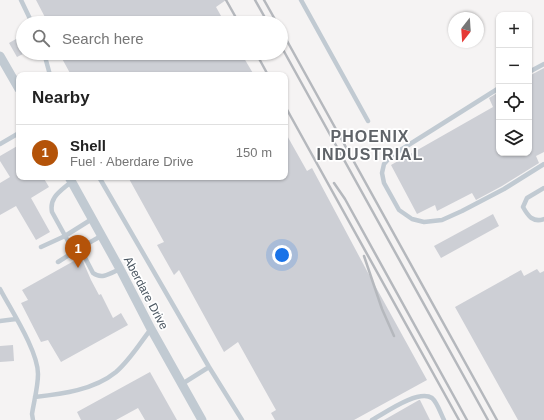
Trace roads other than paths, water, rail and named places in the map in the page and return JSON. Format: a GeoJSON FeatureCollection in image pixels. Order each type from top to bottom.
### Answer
{"type":"FeatureCollection","features":[{"type":"Feature","properties":{"kind":"street"},"geometry":{"type":"LineString","coordinates":[[0,56],[16,85]]}},
{"type":"Feature","properties":{"kind":"street","name":"Aberdare Drive"},"geometry":{"type":"LineString","coordinates":[[70,180],[202,420]]}},
{"type":"Feature","properties":{"kind":"lane"},"geometry":{"type":"LineString","coordinates":[[21,0],[29,16]]}},
{"type":"Feature","properties":{"kind":"lane"},"geometry":{"type":"LineString","coordinates":[[302,0],[368,120]]}},
{"type":"Feature","properties":{"kind":"lane"},"geometry":{"type":"LineString","coordinates":[[46,60],[49,72]]}},
{"type":"Feature","properties":{"kind":"lane"},"geometry":{"type":"LineString","coordinates":[[532,70],[544,64]]}},
{"type":"Feature","properties":{"kind":"lane"},"geometry":{"type":"LineString","coordinates":[[496,90],[391,156],[387,160],[384,164],[382,173],[384,183],[399,210],[412,219],[424,222],[442,220],[504,189],[544,164]]}},
{"type":"Feature","properties":{"kind":"lane"},"geometry":{"type":"LineString","coordinates":[[0,144],[16,135]]}},
{"type":"Feature","properties":{"kind":"lane"},"geometry":{"type":"LineString","coordinates":[[70,180],[55,196],[51,207],[52,212],[74,252]]}},
{"type":"Feature","properties":{"kind":"lane"},"geometry":{"type":"LineString","coordinates":[[101,180],[209,368],[242,420]]}},
{"type":"Feature","properties":{"kind":"lane"},"geometry":{"type":"LineString","coordinates":[[544,188],[527,198],[523,207],[529,217],[533,220],[537,221],[544,219]]}},
{"type":"Feature","properties":{"kind":"lane"},"geometry":{"type":"LineString","coordinates":[[41,247],[65,236],[92,218]]}},
{"type":"Feature","properties":{"kind":"lane"},"geometry":{"type":"LineString","coordinates":[[58,262],[101,236]]}},
{"type":"Feature","properties":{"kind":"lane"},"geometry":{"type":"LineString","coordinates":[[80,248],[93,273],[96,275],[102,277],[120,269]]}},
{"type":"Feature","properties":{"kind":"lane"},"geometry":{"type":"LineString","coordinates":[[0,289],[35,358],[38,372],[32,414],[33,420]]}},
{"type":"Feature","properties":{"kind":"lane"},"geometry":{"type":"LineString","coordinates":[[0,320],[16,319]]}},
{"type":"Feature","properties":{"kind":"lane"},"geometry":{"type":"LineString","coordinates":[[35,397],[64,393],[99,383],[116,372],[128,360],[151,329]]}},
{"type":"Feature","properties":{"kind":"lane"},"geometry":{"type":"LineString","coordinates":[[182,384],[209,368]]}},
{"type":"Feature","properties":{"kind":"lane"},"geometry":{"type":"LineString","coordinates":[[372,420],[412,397],[421,396],[427,396],[433,399],[444,420]]}},
{"type":"Feature","properties":{"kind":"railway"},"geometry":{"type":"LineString","coordinates":[[226,0],[235,16]]}},
{"type":"Feature","properties":{"kind":"railway"},"geometry":{"type":"LineString","coordinates":[[255,0],[264,16]]}},
{"type":"Feature","properties":{"kind":"railway"},"geometry":{"type":"LineString","coordinates":[[264,0],[273,16]]}},
{"type":"Feature","properties":{"kind":"railway"},"geometry":{"type":"LineString","coordinates":[[288,43],[497,420]]}},
{"type":"Feature","properties":{"kind":"railway"},"geometry":{"type":"LineString","coordinates":[[288,59],[488,420]]}},
{"type":"Feature","properties":{"kind":"railway"},"geometry":{"type":"LineString","coordinates":[[260,60],[266,72]]}},
{"type":"Feature","properties":{"kind":"railway"},"geometry":{"type":"LineString","coordinates":[[288,111],[459,420]]}},
{"type":"Feature","properties":{"kind":"railway"},"geometry":{"type":"LineString","coordinates":[[334,183],[345,199],[467,420]]}},
{"type":"Feature","properties":{"kind":"railway"},"geometry":{"type":"LineString","coordinates":[[364,256],[382,309],[394,336]]}},
{"type":"Feature","properties":{"kind":"place","name":"Shell"},"geometry":{"type":"Point","coordinates":[78,268]}},
{"type":"Feature","properties":{"kind":"district","name":"PHOENIX INDUSTRIAL"},"geometry":{"type":"Point","coordinates":[370,145]}}]}
